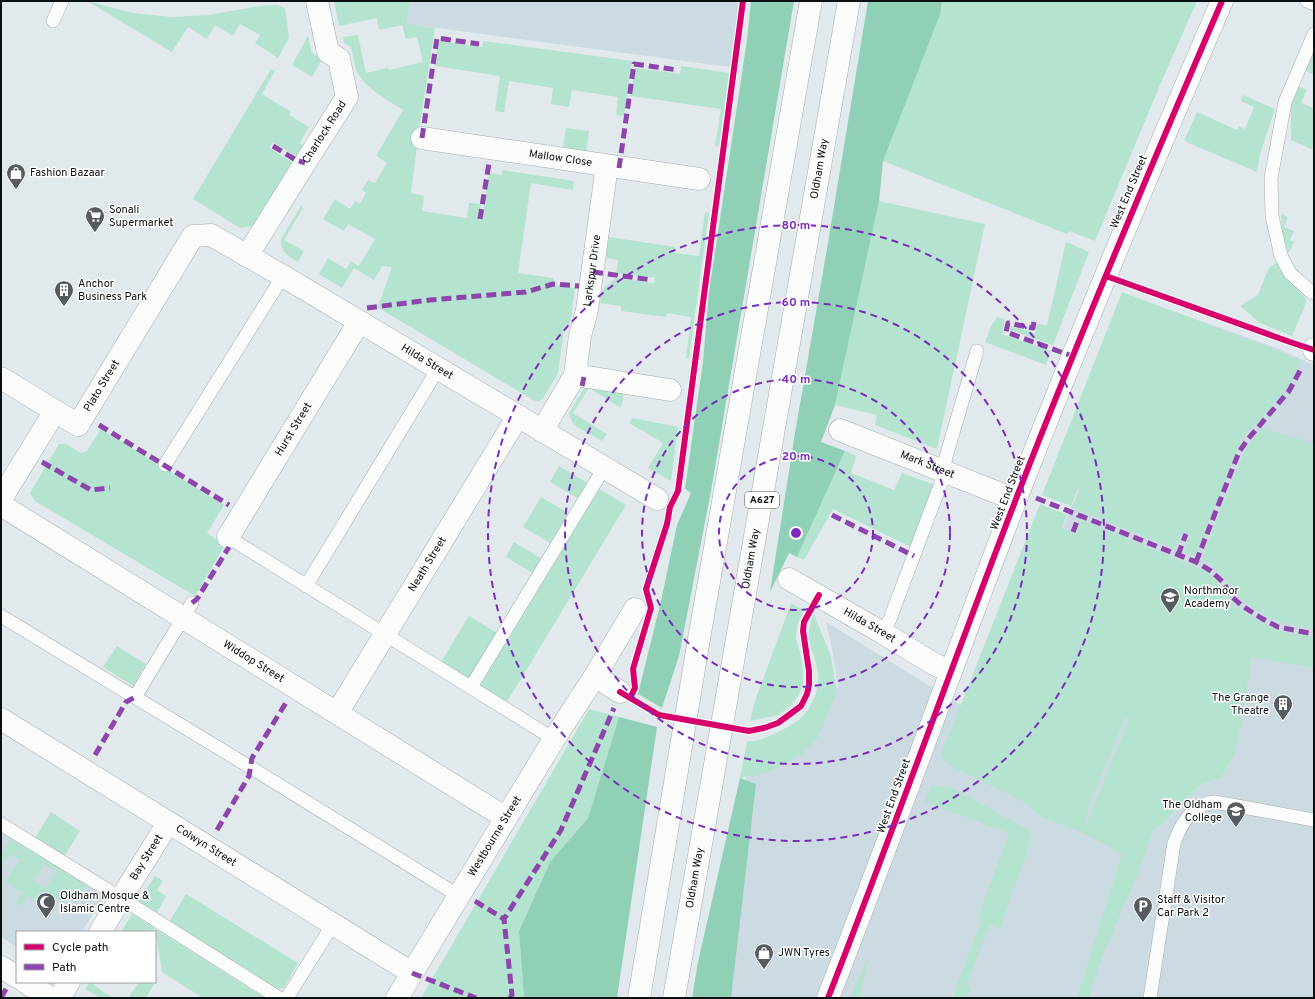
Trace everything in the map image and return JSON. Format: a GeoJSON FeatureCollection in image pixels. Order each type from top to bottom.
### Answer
{"type":"FeatureCollection","features":[{"type":"Feature","properties":{"kind":"main road","name":"Charlock Road"},"geometry":{"type":"LineString","coordinates":[[247,256],[347,97],[339,59],[328,52],[317,1]]}},
{"type":"Feature","properties":{"kind":"main road"},"geometry":{"type":"LineString","coordinates":[[639,998],[703,618],[811,1]]}},
{"type":"Feature","properties":{"kind":"main road","name":"Oldham Way"},"geometry":{"type":"LineString","coordinates":[[674,998],[849,1]]}},
{"type":"Feature","properties":{"kind":"main road","name":"West End Street"},"geometry":{"type":"LineString","coordinates":[[828,998],[1072,356],[1222,1]]}},
{"type":"Feature","properties":{"kind":"main road","name":"Mallow Close"},"geometry":{"type":"LineString","coordinates":[[422,138],[698,179]]}},
{"type":"Feature","properties":{"kind":"main road","name":"Larkspur Drive"},"geometry":{"type":"LineString","coordinates":[[542,431],[575,375],[580,336],[587,310],[607,166]]}},
{"type":"Feature","properties":{"kind":"main road","name":"Hilda Street"},"geometry":{"type":"LineString","coordinates":[[193,236],[211,235],[283,276],[657,499]]}},
{"type":"Feature","properties":{"kind":"main road","name":"Plato Street"},"geometry":{"type":"LineString","coordinates":[[55,411],[78,425],[193,236]]}},
{"type":"Feature","properties":{"kind":"main road","name":"Hurst Street"},"geometry":{"type":"LineString","coordinates":[[228,537],[359,322]]}},
{"type":"Feature","properties":{"kind":"main road"},"geometry":{"type":"LineString","coordinates":[[575,375],[670,390]]}},
{"type":"Feature","properties":{"kind":"main road"},"geometry":{"type":"LineString","coordinates":[[1,378],[55,411],[1,499]]}},
{"type":"Feature","properties":{"kind":"main road","name":"Neath Street"},"geometry":{"type":"LineString","coordinates":[[337,713],[518,416]]}},
{"type":"Feature","properties":{"kind":"main road","name":"Mark Street"},"geometry":{"type":"LineString","coordinates":[[840,430],[1016,500]]}},
{"type":"Feature","properties":{"kind":"main road","name":"Widdop Street"},"geometry":{"type":"LineString","coordinates":[[1,505],[188,610],[337,713],[506,818]]}},
{"type":"Feature","properties":{"kind":"main road","name":"Hilda Street"},"geometry":{"type":"LineString","coordinates":[[790,579],[934,664],[951,672]]}},
{"type":"Feature","properties":{"kind":"main road","name":"Westbourne Street"},"geometry":{"type":"LineString","coordinates":[[397,998],[554,739],[595,676],[635,609]]}},
{"type":"Feature","properties":{"kind":"main road"},"geometry":{"type":"LineString","coordinates":[[595,676],[620,692]]}},
{"type":"Feature","properties":{"kind":"main road","name":"Colwyn Street"},"geometry":{"type":"LineString","coordinates":[[1,719],[412,973]]}},
{"type":"Feature","properties":{"kind":"main road","name":"Bay Street"},"geometry":{"type":"LineString","coordinates":[[101,931],[168,823]]}},
{"type":"Feature","properties":{"kind":"main road"},"geometry":{"type":"LineString","coordinates":[[1,967],[16,976]]}},
{"type":"Feature","properties":{"kind":"main road"},"geometry":{"type":"LineString","coordinates":[[27,983],[50,998]]}},
{"type":"Feature","properties":{"kind":"main road"},"geometry":{"type":"LineString","coordinates":[[59,998],[68,983]]}},
{"type":"Feature","properties":{"kind":"lane"},"geometry":{"type":"LineString","coordinates":[[53,21],[62,1]]}},
{"type":"Feature","properties":{"kind":"lane"},"geometry":{"type":"LineString","coordinates":[[1307,1],[1314,4]]}},
{"type":"Feature","properties":{"kind":"lane"},"geometry":{"type":"LineString","coordinates":[[1314,34],[1285,102],[1270,178],[1272,216],[1281,256],[1290,273],[1314,294]]}},
{"type":"Feature","properties":{"kind":"lane"},"geometry":{"type":"LineString","coordinates":[[165,465],[283,276]]}},
{"type":"Feature","properties":{"kind":"lane"},"geometry":{"type":"LineString","coordinates":[[883,633],[890,619],[941,483],[946,457],[977,351]]}},
{"type":"Feature","properties":{"kind":"lane"},"geometry":{"type":"LineString","coordinates":[[306,586],[438,369]]}},
{"type":"Feature","properties":{"kind":"lane"},"geometry":{"type":"LineString","coordinates":[[471,687],[604,468]]}},
{"type":"Feature","properties":{"kind":"lane"},"geometry":{"type":"LineString","coordinates":[[228,537],[554,739]]}},
{"type":"Feature","properties":{"kind":"lane"},"geometry":{"type":"LineString","coordinates":[[135,696],[188,610]]}},
{"type":"Feature","properties":{"kind":"lane"},"geometry":{"type":"LineString","coordinates":[[1,616],[135,696],[459,896]]}},
{"type":"Feature","properties":{"kind":"lane"},"geometry":{"type":"LineString","coordinates":[[1150,998],[1174,843],[1180,827],[1194,810],[1206,803],[1215,802],[1314,820]]}},
{"type":"Feature","properties":{"kind":"lane"},"geometry":{"type":"LineString","coordinates":[[1,824],[279,998]]}},
{"type":"Feature","properties":{"kind":"lane"},"geometry":{"type":"LineString","coordinates":[[287,998],[333,924]]}},
{"type":"Feature","properties":{"kind":"shaded area"},"geometry":{"type":"Polygon","coordinates":[[[410,1],[740,1],[730,67],[407,24],[410,1]]]}},
{"type":"Feature","properties":{"kind":"shaded area"},"geometry":{"type":"Polygon","coordinates":[[[1170,310],[1279,349],[1314,365],[1314,998],[723,998],[747,764],[829,711],[838,687],[826,622],[959,704],[984,716],[1079,489],[1170,310]],[[1235,753],[1122,854],[1161,825],[1200,785],[1221,778],[1235,753]]]}},
{"type":"Feature","properties":{"kind":"shaded area"},"geometry":{"type":"Polygon","coordinates":[[[1,828],[106,892],[83,931],[16,931],[16,946],[1,937],[1,828]]]}},
{"type":"Feature","properties":{"kind":"green space"},"geometry":{"type":"Polygon","coordinates":[[[87,1],[133,13],[171,17],[208,15],[260,6],[277,5],[285,8],[289,38],[278,58],[255,43],[260,35],[240,24],[233,36],[215,25],[207,39],[188,27],[172,52],[87,1]]]}},
{"type":"Feature","properties":{"kind":"green space"},"geometry":{"type":"Polygon","coordinates":[[[334,1],[410,1],[407,24],[435,28],[411,193],[424,196],[422,211],[467,218],[469,203],[481,204],[478,219],[482,220],[489,173],[502,175],[502,170],[574,181],[573,190],[531,183],[518,273],[553,278],[553,285],[575,288],[570,323],[564,329],[558,373],[544,397],[539,402],[533,400],[377,307],[392,267],[382,266],[374,280],[354,268],[342,288],[319,274],[328,258],[346,269],[351,261],[359,266],[375,239],[348,224],[344,231],[323,219],[335,199],[350,209],[355,201],[360,204],[366,193],[362,190],[368,180],[375,183],[387,163],[376,156],[403,110],[378,94],[361,78],[356,69],[351,47],[344,43],[343,37],[358,35],[366,73],[388,68],[389,70],[423,62],[417,37],[406,39],[402,25],[379,30],[377,18],[339,26],[334,1]]]}},
{"type":"Feature","properties":{"kind":"green space"},"geometry":{"type":"Polygon","coordinates":[[[751,1],[794,1],[711,491],[679,656],[662,708],[638,694],[661,601],[677,525],[691,493],[685,489],[703,362],[709,292],[747,40],[751,1]]]}},
{"type":"Feature","properties":{"kind":"green space"},"geometry":{"type":"Polygon","coordinates":[[[868,1],[942,1],[940,15],[883,161],[879,201],[835,405],[821,442],[845,451],[797,557],[789,553],[770,592],[795,433],[868,1]]]}},
{"type":"Feature","properties":{"kind":"green space"},"geometry":{"type":"Polygon","coordinates":[[[942,1],[1197,1],[1095,241],[1069,231],[1067,234],[883,161],[940,15],[942,1]]]}},
{"type":"Feature","properties":{"kind":"green space"},"geometry":{"type":"Polygon","coordinates":[[[308,36],[312,53],[322,59],[312,77],[292,65],[308,36]]]}},
{"type":"Feature","properties":{"kind":"green space"},"geometry":{"type":"Polygon","coordinates":[[[438,41],[482,47],[483,41],[632,61],[624,116],[616,115],[618,97],[572,90],[569,107],[551,104],[553,88],[509,81],[504,112],[495,111],[500,76],[435,66],[438,41]]]}},
{"type":"Feature","properties":{"kind":"green space"},"geometry":{"type":"Polygon","coordinates":[[[1314,49],[1314,75],[1305,70],[1314,49]]]}},
{"type":"Feature","properties":{"kind":"green space"},"geometry":{"type":"Polygon","coordinates":[[[681,66],[729,73],[719,147],[715,146],[721,109],[631,96],[635,68],[680,74],[681,66]]]}},
{"type":"Feature","properties":{"kind":"green space"},"geometry":{"type":"Polygon","coordinates":[[[271,69],[275,71],[262,94],[291,112],[289,115],[309,127],[300,143],[306,147],[299,158],[273,142],[269,148],[294,163],[254,226],[240,228],[193,199],[271,69]]]}},
{"type":"Feature","properties":{"kind":"green space"},"geometry":{"type":"Polygon","coordinates":[[[1298,86],[1307,90],[1301,103],[1314,108],[1314,150],[1291,140],[1291,102],[1298,86]]]}},
{"type":"Feature","properties":{"kind":"green space"},"geometry":{"type":"Polygon","coordinates":[[[1243,95],[1275,109],[1260,154],[1257,172],[1184,141],[1197,112],[1237,130],[1239,126],[1245,129],[1254,107],[1241,101],[1243,95]]]}},
{"type":"Feature","properties":{"kind":"green space"},"geometry":{"type":"Polygon","coordinates":[[[566,128],[589,131],[586,157],[571,155],[569,149],[563,147],[566,128]]]}},
{"type":"Feature","properties":{"kind":"green space"},"geometry":{"type":"Polygon","coordinates":[[[879,201],[985,224],[937,449],[875,425],[877,415],[835,405],[879,201]]]}},
{"type":"Feature","properties":{"kind":"green space"},"geometry":{"type":"Polygon","coordinates":[[[301,206],[303,208],[284,240],[304,251],[298,262],[283,251],[281,239],[301,206]]]}},
{"type":"Feature","properties":{"kind":"green space"},"geometry":{"type":"Polygon","coordinates":[[[705,212],[709,213],[689,358],[686,358],[691,317],[667,313],[666,317],[621,311],[621,306],[600,303],[602,290],[615,278],[654,283],[655,278],[616,273],[618,260],[605,258],[609,237],[675,247],[675,253],[699,256],[705,212]]]}},
{"type":"Feature","properties":{"kind":"green space"},"geometry":{"type":"Polygon","coordinates":[[[1281,214],[1288,217],[1284,227],[1294,231],[1290,240],[1294,242],[1288,254],[1282,232],[1281,214]]]}},
{"type":"Feature","properties":{"kind":"green space"},"geometry":{"type":"Polygon","coordinates":[[[1066,242],[1089,252],[1053,345],[1010,330],[1011,326],[1035,333],[1037,324],[1047,325],[1066,242]]]}},
{"type":"Feature","properties":{"kind":"green space"},"geometry":{"type":"Polygon","coordinates":[[[1277,262],[1307,301],[1292,336],[1260,323],[1240,306],[1258,295],[1268,269],[1277,262]]]}},
{"type":"Feature","properties":{"kind":"green space"},"geometry":{"type":"Polygon","coordinates":[[[1122,292],[1274,349],[1301,361],[1288,388],[1244,436],[1239,445],[1196,554],[1192,555],[1183,552],[1189,535],[1182,532],[1175,549],[1073,508],[1080,489],[1078,489],[1071,506],[1042,495],[1122,292]]]}},
{"type":"Feature","properties":{"kind":"green space"},"geometry":{"type":"Polygon","coordinates":[[[997,317],[1005,319],[1002,334],[1051,351],[1046,365],[985,342],[991,326],[997,317]]]}},
{"type":"Feature","properties":{"kind":"green space"},"geometry":{"type":"Polygon","coordinates":[[[585,387],[624,393],[621,408],[589,388],[573,413],[607,434],[602,441],[576,426],[572,422],[569,413],[585,387]]]}},
{"type":"Feature","properties":{"kind":"green space"},"geometry":{"type":"Polygon","coordinates":[[[632,418],[678,427],[671,481],[648,468],[663,443],[629,423],[632,418]]]}},
{"type":"Feature","properties":{"kind":"green space"},"geometry":{"type":"Polygon","coordinates":[[[1263,428],[1314,444],[1314,629],[1283,623],[1268,617],[1250,606],[1236,594],[1215,568],[1202,558],[1245,451],[1263,428]]]}},
{"type":"Feature","properties":{"kind":"green space"},"geometry":{"type":"Polygon","coordinates":[[[101,429],[224,505],[207,533],[225,545],[195,596],[35,501],[30,493],[59,444],[66,444],[81,453],[87,451],[101,429]]]}},
{"type":"Feature","properties":{"kind":"green space"},"geometry":{"type":"Polygon","coordinates":[[[845,451],[856,456],[851,473],[894,490],[902,473],[935,485],[911,547],[833,509],[804,560],[797,557],[845,451]]]}},
{"type":"Feature","properties":{"kind":"green space"},"geometry":{"type":"Polygon","coordinates":[[[559,466],[588,483],[579,499],[550,482],[559,466]]]}},
{"type":"Feature","properties":{"kind":"green space"},"geometry":{"type":"Polygon","coordinates":[[[599,489],[626,505],[507,702],[480,686],[599,489]]]}},
{"type":"Feature","properties":{"kind":"green space"},"geometry":{"type":"Polygon","coordinates":[[[541,497],[570,514],[552,544],[523,527],[541,497]]]}},
{"type":"Feature","properties":{"kind":"green space"},"geometry":{"type":"Polygon","coordinates":[[[1040,504],[1067,515],[1062,528],[1076,534],[1081,520],[1208,572],[1219,584],[1223,594],[1232,604],[1249,616],[1276,630],[1314,637],[1314,668],[1252,657],[1236,752],[1221,778],[1200,785],[1161,825],[1153,831],[1139,870],[1099,965],[1089,998],[1077,998],[1122,854],[1083,833],[1042,817],[1024,802],[949,765],[941,755],[1040,504]],[[1125,718],[1089,806],[1084,830],[1129,719],[1125,718]]]}},
{"type":"Feature","properties":{"kind":"green space"},"geometry":{"type":"Polygon","coordinates":[[[514,542],[542,559],[534,574],[506,557],[514,542]]]}},
{"type":"Feature","properties":{"kind":"green space"},"geometry":{"type":"Polygon","coordinates":[[[791,603],[803,610],[797,627],[796,639],[803,669],[803,684],[798,696],[790,706],[779,715],[750,721],[755,701],[791,603]]]}},
{"type":"Feature","properties":{"kind":"green space"},"geometry":{"type":"Polygon","coordinates":[[[814,614],[831,657],[837,691],[819,736],[802,754],[769,772],[740,778],[747,741],[764,738],[789,726],[804,715],[813,701],[817,690],[818,673],[810,644],[809,631],[814,614]]]}},
{"type":"Feature","properties":{"kind":"green space"},"geometry":{"type":"Polygon","coordinates":[[[469,616],[497,633],[469,680],[441,662],[469,616]]]}},
{"type":"Feature","properties":{"kind":"green space"},"geometry":{"type":"Polygon","coordinates":[[[117,646],[146,664],[133,686],[103,667],[117,646]]]}},
{"type":"Feature","properties":{"kind":"green space"},"geometry":{"type":"Polygon","coordinates":[[[589,709],[619,717],[588,818],[550,862],[519,931],[524,998],[421,998],[589,709]]]}},
{"type":"Feature","properties":{"kind":"green space"},"geometry":{"type":"Polygon","coordinates":[[[619,717],[657,727],[617,998],[524,998],[519,931],[550,862],[588,818],[619,717]]]}},
{"type":"Feature","properties":{"kind":"green space"},"geometry":{"type":"Polygon","coordinates":[[[740,778],[756,784],[731,998],[692,998],[698,962],[740,778]]]}},
{"type":"Feature","properties":{"kind":"green space"},"geometry":{"type":"Polygon","coordinates":[[[931,786],[952,788],[1029,830],[1029,847],[1000,929],[990,925],[966,986],[971,988],[967,998],[952,998],[982,918],[978,917],[1009,833],[925,802],[931,786]]]}},
{"type":"Feature","properties":{"kind":"green space"},"geometry":{"type":"Polygon","coordinates":[[[51,812],[80,831],[64,857],[35,838],[51,812]]]}},
{"type":"Feature","properties":{"kind":"green space"},"geometry":{"type":"Polygon","coordinates":[[[10,839],[87,884],[75,903],[64,897],[61,900],[53,896],[47,907],[27,895],[21,906],[15,903],[22,892],[6,882],[20,860],[9,854],[1,867],[1,855],[10,839]],[[42,863],[40,867],[42,868],[34,881],[46,888],[56,871],[42,863]]]}},
{"type":"Feature","properties":{"kind":"green space"},"geometry":{"type":"Polygon","coordinates":[[[155,876],[163,881],[157,890],[166,896],[156,914],[138,903],[155,876]]]}},
{"type":"Feature","properties":{"kind":"green space"},"geometry":{"type":"Polygon","coordinates":[[[186,894],[298,963],[284,988],[276,989],[169,922],[186,894]]]}},
{"type":"Feature","properties":{"kind":"green space"},"geometry":{"type":"Polygon","coordinates":[[[132,914],[265,998],[203,998],[162,972],[155,929],[148,931],[122,931],[132,914]]]}},
{"type":"Feature","properties":{"kind":"green space"},"geometry":{"type":"Polygon","coordinates":[[[868,959],[860,998],[851,998],[864,964],[868,959]]]}},
{"type":"Feature","properties":{"kind":"green space"},"geometry":{"type":"Polygon","coordinates":[[[89,983],[94,983],[112,998],[101,998],[85,989],[89,983]]]}},
{"type":"Feature","properties":{"kind":"green space"},"geometry":{"type":"Polygon","coordinates":[[[138,983],[154,984],[146,998],[128,998],[138,983]]]}},
{"type":"Feature","properties":{"kind":"marked path"},"geometry":{"type":"LineString","coordinates":[[422,138],[437,38],[479,44]]}},
{"type":"Feature","properties":{"kind":"marked path"},"geometry":{"type":"LineString","coordinates":[[619,168],[634,64],[678,70]]}},
{"type":"Feature","properties":{"kind":"marked path"},"geometry":{"type":"LineString","coordinates":[[273,146],[296,160],[305,163]]}},
{"type":"Feature","properties":{"kind":"marked path"},"geometry":{"type":"LineString","coordinates":[[480,219],[489,163]]}},
{"type":"Feature","properties":{"kind":"marked path"},"geometry":{"type":"LineString","coordinates":[[593,272],[652,280]]}},
{"type":"Feature","properties":{"kind":"marked path"},"geometry":{"type":"LineString","coordinates":[[367,308],[430,300],[526,292],[553,284],[579,286]]}},
{"type":"Feature","properties":{"kind":"marked path"},"geometry":{"type":"LineString","coordinates":[[1034,322],[1033,328],[1008,323],[1006,332],[1072,356]]}},
{"type":"Feature","properties":{"kind":"marked path"},"geometry":{"type":"LineString","coordinates":[[1196,562],[1239,452],[1248,439],[1289,391],[1302,367]]}},
{"type":"Feature","properties":{"kind":"marked path"},"geometry":{"type":"LineString","coordinates":[[582,386],[584,377]]}},
{"type":"Feature","properties":{"kind":"marked path"},"geometry":{"type":"LineString","coordinates":[[99,425],[229,505]]}},
{"type":"Feature","properties":{"kind":"marked path"},"geometry":{"type":"LineString","coordinates":[[42,462],[91,490],[110,488]]}},
{"type":"Feature","properties":{"kind":"marked path"},"geometry":{"type":"LineString","coordinates":[[1036,498],[1196,562],[1211,571],[1224,583],[1230,595],[1241,605],[1261,618],[1278,627],[1314,634]]}},
{"type":"Feature","properties":{"kind":"marked path"},"geometry":{"type":"LineString","coordinates":[[832,515],[914,556]]}},
{"type":"Feature","properties":{"kind":"marked path"},"geometry":{"type":"LineString","coordinates":[[1073,532],[1079,516]]}},
{"type":"Feature","properties":{"kind":"marked path"},"geometry":{"type":"LineString","coordinates":[[1178,555],[1186,534]]}},
{"type":"Feature","properties":{"kind":"marked path"},"geometry":{"type":"LineString","coordinates":[[192,603],[197,599],[229,547]]}},
{"type":"Feature","properties":{"kind":"marked path"},"geometry":{"type":"LineString","coordinates":[[95,755],[126,702],[135,697]]}},
{"type":"Feature","properties":{"kind":"marked path"},"geometry":{"type":"LineString","coordinates":[[217,830],[249,776],[252,758],[287,701]]}},
{"type":"Feature","properties":{"kind":"marked path"},"geometry":{"type":"LineString","coordinates":[[510,998],[512,995],[504,919],[561,830],[614,708]]}},
{"type":"Feature","properties":{"kind":"marked path"},"geometry":{"type":"LineString","coordinates":[[475,901],[504,919]]}},
{"type":"Feature","properties":{"kind":"marked path"},"geometry":{"type":"LineString","coordinates":[[412,973],[476,998]]}},
{"type":"Feature","properties":{"kind":"marked path"},"geometry":{"type":"LineString","coordinates":[[1,996],[6,989]]}},
{"type":"Feature","properties":{"kind":"cycle path"},"geometry":{"type":"LineString","coordinates":[[630,698],[635,688],[633,669],[651,608],[646,589],[667,524],[670,507],[678,491],[743,1]]}},
{"type":"Feature","properties":{"kind":"cycle path"},"geometry":{"type":"LineString","coordinates":[[828,998],[992,561],[1041,436],[1117,249],[1222,1]]}},
{"type":"Feature","properties":{"kind":"cycle path"},"geometry":{"type":"LineString","coordinates":[[1106,276],[1314,350]]}},
{"type":"Feature","properties":{"kind":"cycle path"},"geometry":{"type":"LineString","coordinates":[[620,692],[659,715],[749,731],[778,723],[801,706],[807,694],[809,685],[809,671],[803,631],[804,622],[819,595]]}},
{"type":"Feature","properties":{"kind":"place","name":"Fashion Bazaar"},"geometry":{"type":"Point","coordinates":[16,190]}},
{"type":"Feature","properties":{"kind":"place","name":"Sonali Supermarket"},"geometry":{"type":"Point","coordinates":[95,233]}},
{"type":"Feature","properties":{"kind":"place","name":"Anchor Business Park"},"geometry":{"type":"Point","coordinates":[64,307]}},
{"type":"Feature","properties":{"kind":"place","name":"Northmoor Academy"},"geometry":{"type":"Point","coordinates":[1170,614]}},
{"type":"Feature","properties":{"kind":"place","name":"The Grange Theatre"},"geometry":{"type":"Point","coordinates":[1283,721]}},
{"type":"Feature","properties":{"kind":"place","name":"The Oldham College"},"geometry":{"type":"Point","coordinates":[1236,828]}},
{"type":"Feature","properties":{"kind":"place","name":"Oldham Mosque & Islamic Centre"},"geometry":{"type":"Point","coordinates":[46,919]}},
{"type":"Feature","properties":{"kind":"place","name":"Staff & Visitor Car Park 2"},"geometry":{"type":"Point","coordinates":[1143,923]}},
{"type":"Feature","properties":{"kind":"place","name":"JWN Tyres"},"geometry":{"type":"Point","coordinates":[764,970]}}]}
